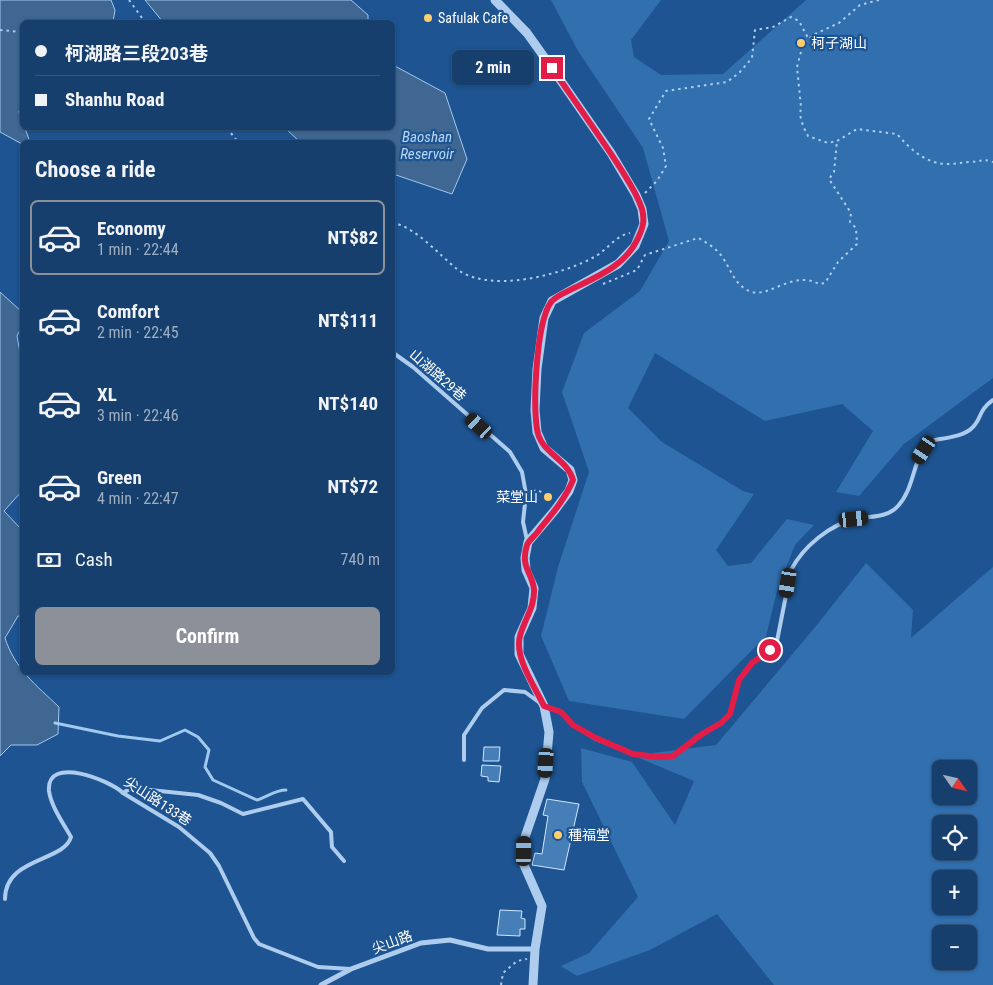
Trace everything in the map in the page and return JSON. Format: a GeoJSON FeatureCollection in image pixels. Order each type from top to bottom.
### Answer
{"type":"FeatureCollection","features":[{"type":"Feature","properties":{"kind":"street"},"geometry":{"type":"LineString","coordinates":[[495,0],[526,33],[611,153],[638,200],[644,224],[634,246],[618,264],[599,276],[560,295],[552,301],[544,318],[537,369],[535,410],[537,432],[544,448],[570,470],[573,480],[569,490],[555,510],[528,542],[525,558],[526,570],[534,588],[532,608],[519,637],[519,654],[544,706],[549,732],[545,779],[525,838],[524,865],[542,906],[535,953],[533,985]]}},
{"type":"Feature","properties":{"kind":"street","name":"尖山路"},"geometry":{"type":"LineString","coordinates":[[321,985],[351,969],[422,942],[450,940],[488,949],[535,953]]}},
{"type":"Feature","properties":{"kind":"lane","name":"山湖路29巷"},"geometry":{"type":"LineString","coordinates":[[395,354],[413,367],[510,452],[522,472],[526,494],[523,522],[528,542]]}},
{"type":"Feature","properties":{"kind":"lane"},"geometry":{"type":"LineString","coordinates":[[464,760],[464,735],[482,708],[504,690],[524,692],[544,706],[561,712],[573,725],[596,738],[633,754],[657,757],[673,756],[702,734],[721,723],[730,714],[739,680],[752,663],[770,650],[777,641],[791,570],[795,561],[818,539],[835,527],[854,519],[889,513],[898,506],[907,493],[918,459],[930,441],[960,434],[972,428],[984,406],[993,400]]}},
{"type":"Feature","properties":{"kind":"lane","name":"尖山路133巷"},"geometry":{"type":"LineString","coordinates":[[5,899],[8,883],[16,874],[32,862],[64,848],[69,843],[70,837],[52,801],[49,789],[50,782],[58,774],[71,772],[92,776],[117,787],[123,793],[179,827],[210,853],[220,866],[254,938],[259,944],[318,967],[351,969]]}},
{"type":"Feature","properties":{"kind":"lane"},"geometry":{"type":"LineString","coordinates":[[123,793],[132,788],[198,795],[243,814],[303,799],[331,832],[332,847],[344,861]]}},
{"type":"Feature","properties":{"kind":"path"},"geometry":{"type":"LineString","coordinates":[[129,0],[144,20]]}},
{"type":"Feature","properties":{"kind":"path"},"geometry":{"type":"LineString","coordinates":[[879,0],[860,5],[839,23],[809,38],[803,44],[797,67],[800,115],[808,136],[822,142],[838,141],[858,129],[897,134],[912,151],[930,161],[951,164],[961,161],[973,162],[981,159],[993,162]]}},
{"type":"Feature","properties":{"kind":"path"},"geometry":{"type":"LineString","coordinates":[[638,200],[657,181],[666,166],[663,148],[649,119],[666,91],[727,82],[752,58],[755,30],[773,27],[791,17],[799,21],[809,38]]}},
{"type":"Feature","properties":{"kind":"path"},"geometry":{"type":"LineString","coordinates":[[0,30],[20,32]]}},
{"type":"Feature","properties":{"kind":"path"},"geometry":{"type":"LineString","coordinates":[[229,130],[236,140]]}},
{"type":"Feature","properties":{"kind":"path"},"geometry":{"type":"LineString","coordinates":[[600,286],[637,270],[645,255],[698,238],[707,242],[720,254],[740,285],[750,291],[760,293],[798,280],[814,281],[819,284],[826,282],[838,262],[857,244],[856,228],[850,222],[851,212],[829,180],[834,172],[838,141]]}},
{"type":"Feature","properties":{"kind":"path"},"geometry":{"type":"LineString","coordinates":[[395,225],[409,228],[465,275],[486,280],[502,281],[512,279],[523,280],[582,263],[598,255],[624,234],[642,230]]}},
{"type":"Feature","properties":{"kind":"path"},"geometry":{"type":"LineString","coordinates":[[526,494],[538,490],[548,497]]}},
{"type":"Feature","properties":{"kind":"path"},"geometry":{"type":"LineString","coordinates":[[501,985],[503,973],[517,961],[535,953]]}},
{"type":"Feature","properties":{"kind":"shaded area"},"geometry":{"type":"Polygon","coordinates":[[[551,0],[661,0],[631,40],[634,57],[661,75],[723,74],[806,0],[993,0],[993,378],[904,444],[859,496],[836,492],[873,431],[842,404],[765,421],[655,353],[628,408],[662,442],[743,491],[754,494],[716,550],[728,566],[751,563],[787,519],[814,525],[795,545],[777,591],[766,636],[684,719],[569,701],[541,636],[558,567],[589,472],[562,392],[584,333],[640,291],[669,241],[643,148],[578,51],[551,0]]]}},
{"type":"Feature","properties":{"kind":"shaded area"},"geometry":{"type":"Polygon","coordinates":[[[866,563],[913,610],[911,638],[993,567],[993,985],[774,985],[717,914],[650,950],[577,976],[561,966],[589,953],[638,897],[582,782],[581,748],[632,762],[675,825],[694,781],[639,758],[653,753],[716,745],[866,563]]]}},
{"type":"Feature","properties":{"kind":"water"},"geometry":{"type":"Polygon","coordinates":[[[0,0],[111,0],[115,10],[113,20],[20,20],[20,130],[26,130],[29,140],[20,140],[20,143],[0,132],[0,0]]]}},
{"type":"Feature","properties":{"kind":"water"},"geometry":{"type":"Polygon","coordinates":[[[145,0],[351,0],[368,15],[368,20],[161,20],[145,0]]]}},
{"type":"Feature","properties":{"kind":"water","name":"Baoshan Reservoir"},"geometry":{"type":"Polygon","coordinates":[[[395,66],[445,93],[467,159],[452,194],[395,175],[395,140],[298,140],[287,130],[395,130],[395,66]]]}},
{"type":"Feature","properties":{"kind":"water"},"geometry":{"type":"Polygon","coordinates":[[[0,292],[20,310],[20,330],[17,336],[20,353],[20,493],[4,511],[20,528],[20,616],[18,616],[5,638],[20,668],[20,675],[26,675],[59,707],[58,734],[37,745],[11,745],[0,756],[0,292]]]}},
{"type":"Feature","properties":{"kind":"building"},"geometry":{"type":"Polygon","coordinates":[[[484,747],[500,747],[499,761],[483,761],[484,747]]]}},
{"type":"Feature","properties":{"kind":"building"},"geometry":{"type":"Polygon","coordinates":[[[482,765],[501,766],[499,782],[488,781],[488,777],[481,776],[482,765]]]}},
{"type":"Feature","properties":{"kind":"building","name":"種福堂"},"geometry":{"type":"Polygon","coordinates":[[[547,799],[579,804],[564,870],[532,865],[535,853],[542,854],[548,816],[543,815],[547,799]]]}},
{"type":"Feature","properties":{"kind":"building"},"geometry":{"type":"Polygon","coordinates":[[[500,910],[522,911],[521,918],[525,919],[525,929],[520,929],[520,936],[497,935],[500,910]]]}},
{"type":"Feature","properties":{"kind":"waterway"},"geometry":{"type":"LineString","coordinates":[[55,723],[118,736],[160,741],[185,730],[198,737],[209,750],[205,767],[213,780],[257,800],[275,792],[286,790]]}},
{"type":"Feature","properties":{"kind":"place","name":"Safulak Cafe"},"geometry":{"type":"Point","coordinates":[428,18]}},
{"type":"Feature","properties":{"kind":"place","name":"柯子湖山"},"geometry":{"type":"Point","coordinates":[801,43]}},
{"type":"Feature","properties":{"kind":"place","name":"菜堂山"},"geometry":{"type":"Point","coordinates":[548,497]}},
{"type":"Feature","properties":{"kind":"place","name":"種福堂"},"geometry":{"type":"Point","coordinates":[558,835]}},
{"type":"Feature","properties":{"kind":"route"},"geometry":{"type":"LineString","coordinates":[[552,68],[628,180],[642,209],[644,224],[634,246],[618,264],[599,276],[560,295],[552,301],[544,318],[537,369],[535,410],[537,432],[544,448],[571,471],[573,480],[569,490],[555,510],[528,542],[525,558],[526,570],[534,588],[532,608],[519,637],[519,654],[544,706],[561,712],[573,725],[596,738],[633,754],[657,757],[673,756],[702,734],[721,723],[730,714],[739,680],[752,663],[770,650]]}}]}
